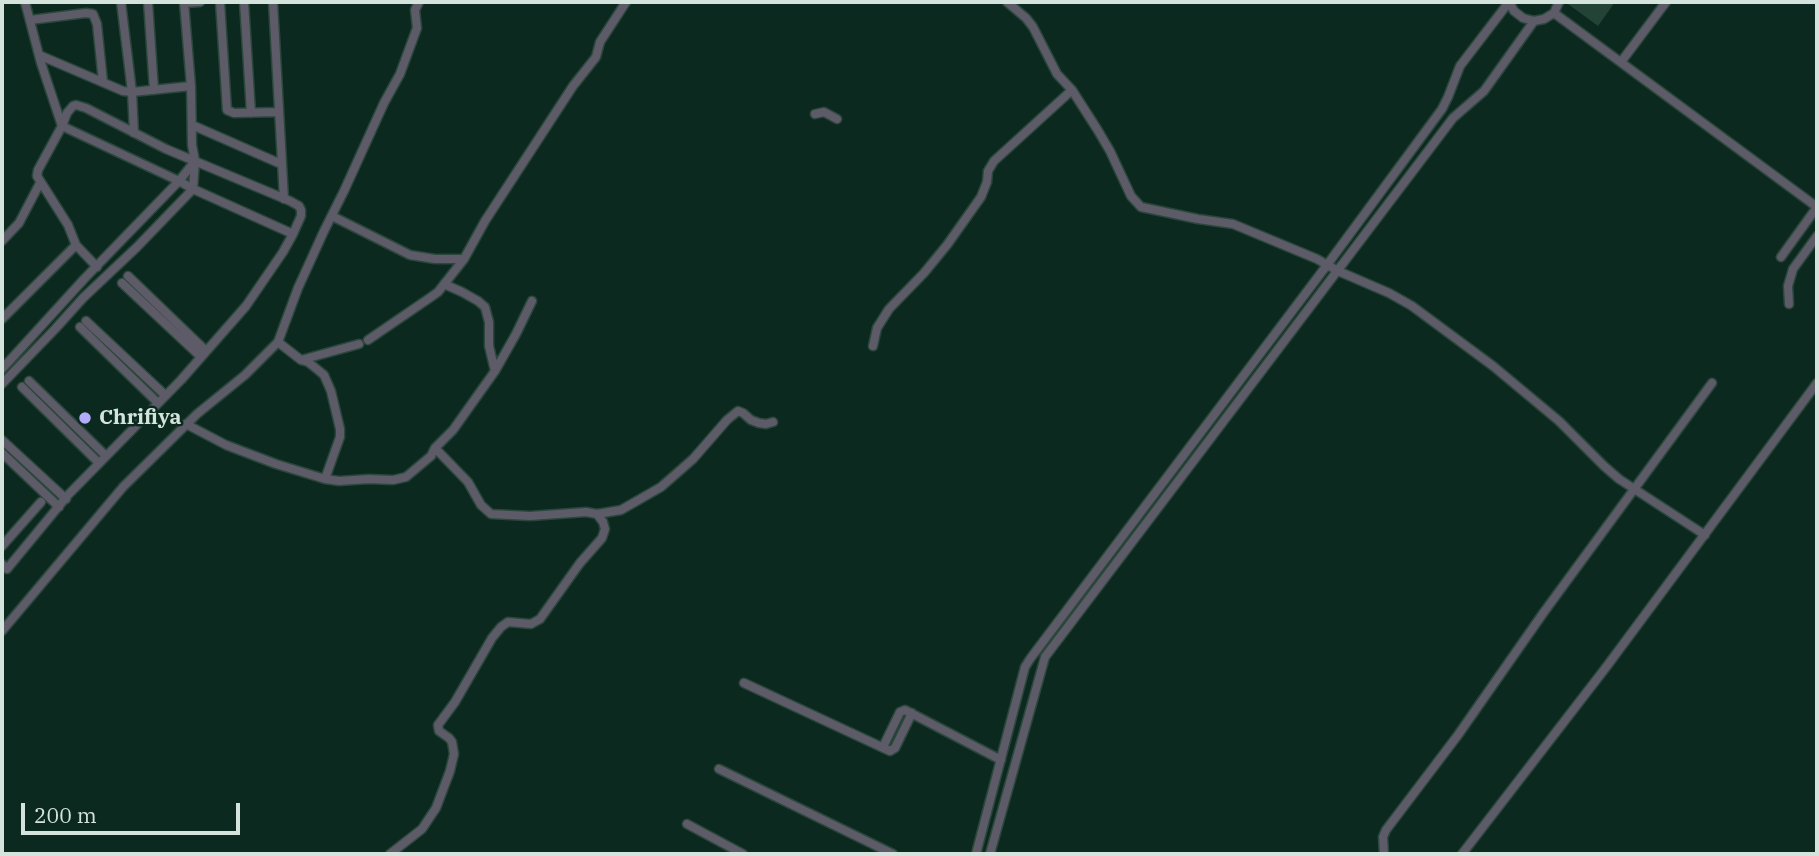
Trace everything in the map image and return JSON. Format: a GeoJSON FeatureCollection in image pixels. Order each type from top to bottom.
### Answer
{"type":"FeatureCollection","features":[{"type":"Feature","properties":{"kind":"street"},"geometry":{"type":"LineString","coordinates":[[32,2],[25,2],[62,126],[293,234]]}},
{"type":"Feature","properties":{"kind":"street"},"geometry":{"type":"LineString","coordinates":[[121,2],[134,133]]}},
{"type":"Feature","properties":{"kind":"street"},"geometry":{"type":"LineString","coordinates":[[148,2],[153,90]]}},
{"type":"Feature","properties":{"kind":"street"},"geometry":{"type":"LineString","coordinates":[[2,384],[83,298],[193,189],[195,161],[185,2],[200,2]]}},
{"type":"Feature","properties":{"kind":"street"},"geometry":{"type":"LineString","coordinates":[[220,2],[227,110],[230,113],[279,112]]}},
{"type":"Feature","properties":{"kind":"street"},"geometry":{"type":"LineString","coordinates":[[244,2],[251,113]]}},
{"type":"Feature","properties":{"kind":"street"},"geometry":{"type":"LineString","coordinates":[[273,2],[284,199]]}},
{"type":"Feature","properties":{"kind":"street"},"geometry":{"type":"LineString","coordinates":[[2,631],[123,487],[186,424],[245,375],[278,342],[298,288],[400,74],[417,27],[415,10],[419,2]]}},
{"type":"Feature","properties":{"kind":"street"},"geometry":{"type":"LineString","coordinates":[[368,340],[431,297],[464,259],[485,221],[573,86],[596,57],[600,42],[626,2]]}},
{"type":"Feature","properties":{"kind":"street"},"geometry":{"type":"LineString","coordinates":[[1007,2],[1026,18],[1032,27],[1057,74],[1084,107],[1110,151],[1131,196],[1141,207],[1233,224],[1317,259],[1412,306],[1523,390],[1604,466],[1705,535]]}},
{"type":"Feature","properties":{"kind":"street"},"geometry":{"type":"LineString","coordinates":[[976,854],[1025,667],[1030,659],[1442,109],[1460,66],[1509,2],[1514,11],[1523,18],[1534,21],[1553,13],[1559,2]]}},
{"type":"Feature","properties":{"kind":"street"},"geometry":{"type":"LineString","coordinates":[[1621,62],[1666,2]]}},
{"type":"Feature","properties":{"kind":"street"},"geometry":{"type":"LineString","coordinates":[[1553,13],[1817,207],[1781,257]]}},
{"type":"Feature","properties":{"kind":"street"},"geometry":{"type":"LineString","coordinates":[[30,20],[93,14],[97,24],[103,82]]}},
{"type":"Feature","properties":{"kind":"street"},"geometry":{"type":"LineString","coordinates":[[990,854],[1045,657],[1457,114],[1484,91],[1534,21]]}},
{"type":"Feature","properties":{"kind":"street"},"geometry":{"type":"LineString","coordinates":[[40,55],[123,91],[191,86]]}},
{"type":"Feature","properties":{"kind":"street"},"geometry":{"type":"LineString","coordinates":[[873,346],[877,328],[889,309],[947,245],[981,197],[988,171],[994,161],[1072,90]]}},
{"type":"Feature","properties":{"kind":"street"},"geometry":{"type":"LineString","coordinates":[[2,564],[7,569],[66,499],[246,306],[283,252],[301,216],[301,210],[299,206],[284,199],[76,105],[67,113],[37,176],[68,225],[76,245],[97,267]]}},
{"type":"Feature","properties":{"kind":"street"},"geometry":{"type":"LineString","coordinates":[[815,114],[824,112],[837,119]]}},
{"type":"Feature","properties":{"kind":"street"},"geometry":{"type":"LineString","coordinates":[[192,125],[281,164]]}},
{"type":"Feature","properties":{"kind":"street"},"geometry":{"type":"LineString","coordinates":[[2,369],[195,161]]}},
{"type":"Feature","properties":{"kind":"street"},"geometry":{"type":"LineString","coordinates":[[2,241],[19,223],[40,183]]}},
{"type":"Feature","properties":{"kind":"street"},"geometry":{"type":"LineString","coordinates":[[332,216],[410,255],[435,259],[464,259]]}},
{"type":"Feature","properties":{"kind":"street"},"geometry":{"type":"LineString","coordinates":[[1789,304],[1788,286],[1793,269],[1817,236]]}},
{"type":"Feature","properties":{"kind":"street"},"geometry":{"type":"LineString","coordinates":[[2,319],[76,245]]}},
{"type":"Feature","properties":{"kind":"street"},"geometry":{"type":"LineString","coordinates":[[125,280],[204,354]]}},
{"type":"Feature","properties":{"kind":"street"},"geometry":{"type":"LineString","coordinates":[[444,284],[485,307],[495,370]]}},
{"type":"Feature","properties":{"kind":"street"},"geometry":{"type":"LineString","coordinates":[[186,424],[226,445],[326,479],[401,479],[431,456],[466,414],[495,370],[532,301]]}},
{"type":"Feature","properties":{"kind":"street"},"geometry":{"type":"LineString","coordinates":[[157,402],[110,356],[83,324],[117,349],[164,395]]}},
{"type":"Feature","properties":{"kind":"street"},"geometry":{"type":"LineString","coordinates":[[278,342],[324,375],[334,400],[340,438],[326,479]]}},
{"type":"Feature","properties":{"kind":"street"},"geometry":{"type":"LineString","coordinates":[[301,360],[359,344]]}},
{"type":"Feature","properties":{"kind":"street"},"geometry":{"type":"LineString","coordinates":[[110,356],[117,349]]}},
{"type":"Feature","properties":{"kind":"street"},"geometry":{"type":"LineString","coordinates":[[1384,854],[1382,837],[1386,830],[1458,736],[1544,612],[1712,383]]}},
{"type":"Feature","properties":{"kind":"street"},"geometry":{"type":"LineString","coordinates":[[1462,854],[1607,666],[1817,383]]}},
{"type":"Feature","properties":{"kind":"street"},"geometry":{"type":"LineString","coordinates":[[25,384],[61,412],[103,459],[54,419],[25,384]]}},
{"type":"Feature","properties":{"kind":"street"},"geometry":{"type":"LineString","coordinates":[[435,448],[468,482],[481,505],[491,514],[597,514],[621,510],[661,487],[693,459],[721,426],[738,411],[759,423],[774,422]]}},
{"type":"Feature","properties":{"kind":"street"},"geometry":{"type":"LineString","coordinates":[[54,419],[61,412]]}},
{"type":"Feature","properties":{"kind":"street"},"geometry":{"type":"LineString","coordinates":[[2,440],[66,499]]}},
{"type":"Feature","properties":{"kind":"street"},"geometry":{"type":"LineString","coordinates":[[2,453],[59,507]]}},
{"type":"Feature","properties":{"kind":"street"},"geometry":{"type":"LineString","coordinates":[[10,461],[17,454]]}},
{"type":"Feature","properties":{"kind":"street"},"geometry":{"type":"LineString","coordinates":[[2,545],[41,502]]}},
{"type":"Feature","properties":{"kind":"street"},"geometry":{"type":"LineString","coordinates":[[390,854],[422,829],[436,808],[447,780],[453,747],[449,738],[439,731],[438,725],[455,702],[496,631],[511,621],[531,624],[540,619],[580,562],[602,538],[605,529],[597,514]]}},
{"type":"Feature","properties":{"kind":"street"},"geometry":{"type":"LineString","coordinates":[[744,684],[883,747],[900,712],[905,710],[1001,760]]}},
{"type":"Feature","properties":{"kind":"street"},"geometry":{"type":"LineString","coordinates":[[719,769],[893,854]]}},
{"type":"Feature","properties":{"kind":"street"},"geometry":{"type":"LineString","coordinates":[[687,824],[743,854]]}},
{"type":"Feature","properties":{"kind":"green space"},"geometry":{"type":"Polygon","coordinates":[[[1568,2],[1615,2],[1598,26],[1568,2]]]}},
{"type":"Feature","properties":{"kind":"place","name":"Chrifiya"},"geometry":{"type":"Point","coordinates":[85,418]}}]}
